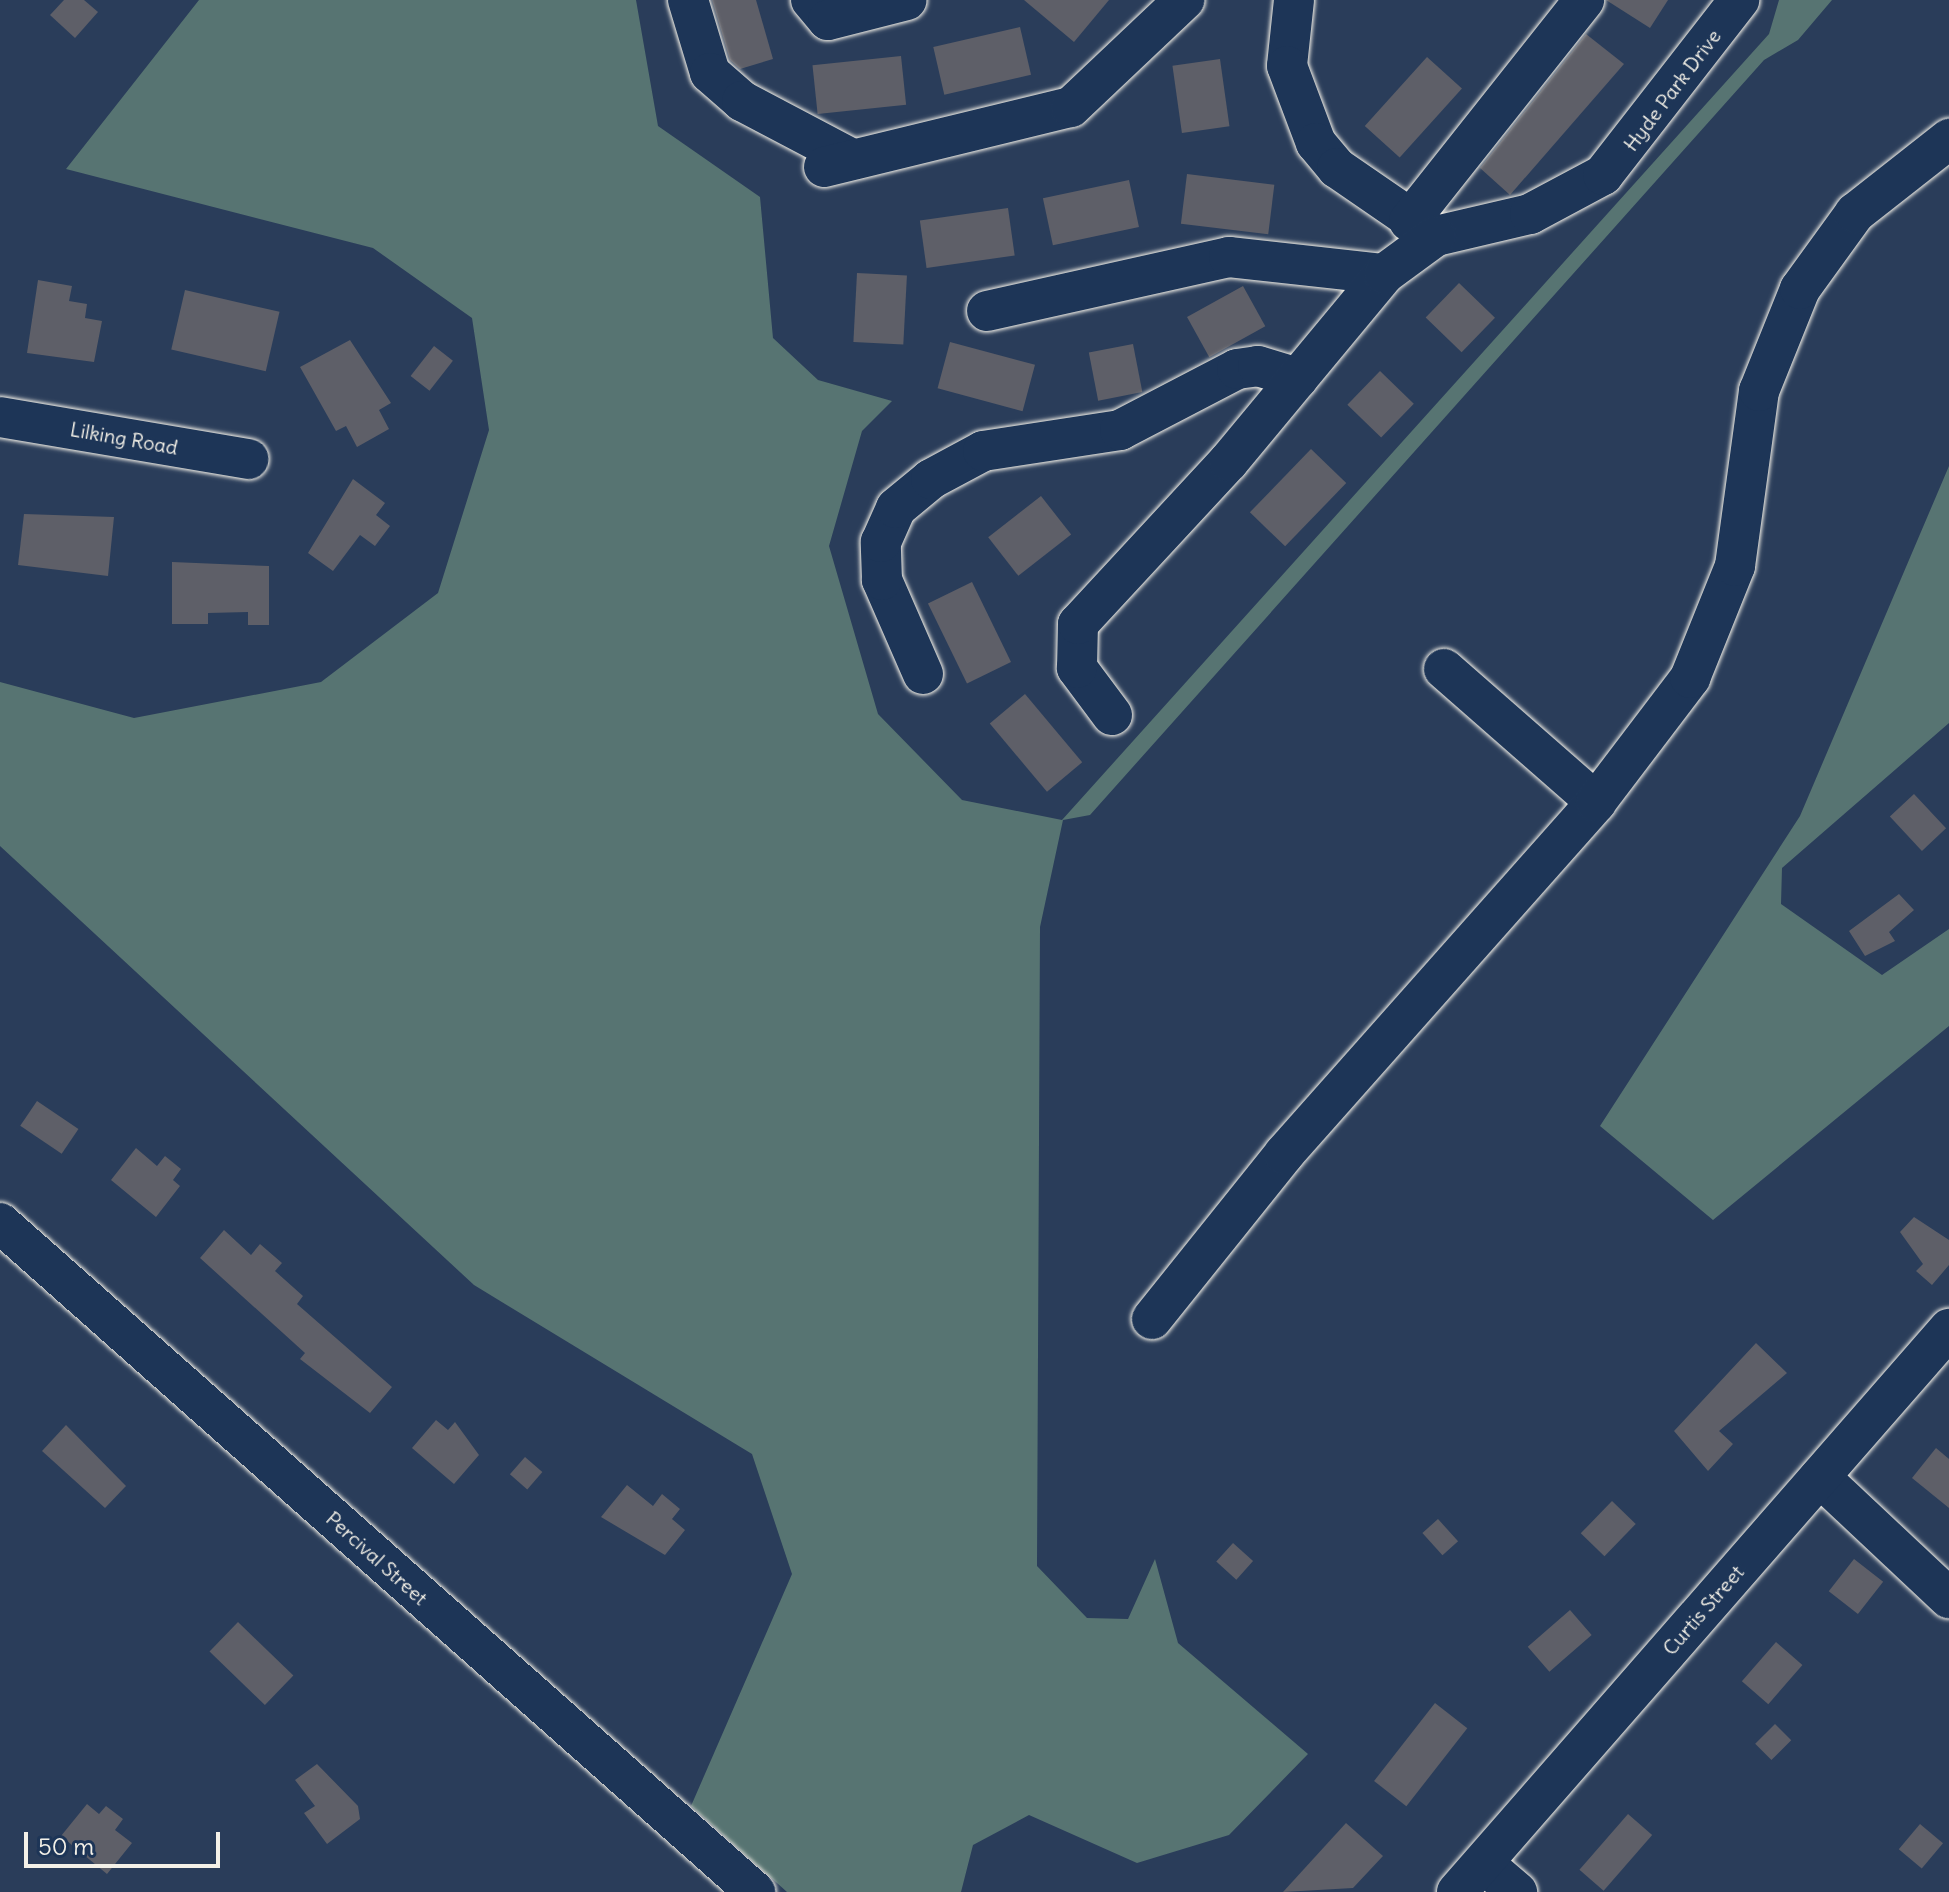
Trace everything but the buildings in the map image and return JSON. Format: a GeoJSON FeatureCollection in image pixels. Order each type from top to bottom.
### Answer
{"type":"FeatureCollection","features":[{"type":"Feature","properties":{"kind":"street"},"geometry":{"type":"LineString","coordinates":[[688,0],[710,73],[742,101],[837,162],[945,143],[1071,107],[1184,0]]}},
{"type":"Feature","properties":{"kind":"street"},"geometry":{"type":"LineString","coordinates":[[811,0],[828,20],[907,0]]}},
{"type":"Feature","properties":{"kind":"street"},"geometry":{"type":"LineString","coordinates":[[1294,0],[1287,66],[1301,114],[1337,168],[1422,229]]}},
{"type":"Feature","properties":{"kind":"street"},"geometry":{"type":"LineString","coordinates":[[1112,715],[1077,668],[1078,624],[1298,378],[1422,229],[1584,0]]}},
{"type":"Feature","properties":{"kind":"street","name":"Hyde Park Drive"},"geometry":{"type":"LineString","coordinates":[[1422,229],[1530,214],[1603,175],[1739,0]]}},
{"type":"Feature","properties":{"kind":"street"},"geometry":{"type":"LineString","coordinates":[[1152,1319],[1295,1142],[1596,802],[1690,678],[1718,617],[1735,566],[1759,391],[1800,289],[1855,213],[1949,139]]}},
{"type":"Feature","properties":{"kind":"street"},"geometry":{"type":"LineString","coordinates":[[987,311],[1229,257],[1384,274]]}},
{"type":"Feature","properties":{"kind":"street"},"geometry":{"type":"LineString","coordinates":[[923,674],[882,580],[881,542],[896,508],[931,479],[983,451],[1120,430],[1237,369],[1269,367],[1298,378]]}},
{"type":"Feature","properties":{"kind":"street","name":"Lilking Road"},"geometry":{"type":"LineString","coordinates":[[0,417],[248,459]]}},
{"type":"Feature","properties":{"kind":"street"},"geometry":{"type":"LineString","coordinates":[[1444,669],[1596,802]]}},
{"type":"Feature","properties":{"kind":"street","name":"Percival Street"},"geometry":{"type":"LineString","coordinates":[[0,1223],[755,1892]]}},
{"type":"Feature","properties":{"kind":"street","name":"Curtis Street"},"geometry":{"type":"LineString","coordinates":[[1470,1878],[1949,1329]]}},
{"type":"Feature","properties":{"kind":"street"},"geometry":{"type":"LineString","coordinates":[[1820,1477],[1949,1598]]}},
{"type":"Feature","properties":{"kind":"street"},"geometry":{"type":"LineString","coordinates":[[1470,1878],[1517,1892]]}},
{"type":"Feature","properties":{"kind":"green space"},"geometry":{"type":"Polygon","coordinates":[[[199,0],[636,0],[658,126],[760,197],[773,338],[818,380],[892,401],[862,431],[829,546],[878,714],[962,800],[1062,820],[1769,34],[1779,0],[1832,0],[1798,40],[1764,60],[1090,815],[1063,820],[1040,927],[1037,1566],[1087,1618],[1128,1619],[1155,1559],[1178,1643],[1308,1754],[1229,1835],[1137,1863],[1029,1815],[973,1845],[961,1892],[787,1892],[691,1806],[792,1574],[752,1454],[474,1285],[0,846],[0,682],[134,718],[321,682],[438,593],[489,430],[472,318],[373,248],[66,169],[199,0]]]}},
{"type":"Feature","properties":{"kind":"green space"},"geometry":{"type":"Polygon","coordinates":[[[1949,466],[1949,723],[1782,868],[1781,904],[1882,975],[1949,929],[1949,1026],[1713,1220],[1600,1126],[1800,816],[1949,466]]]}}]}
